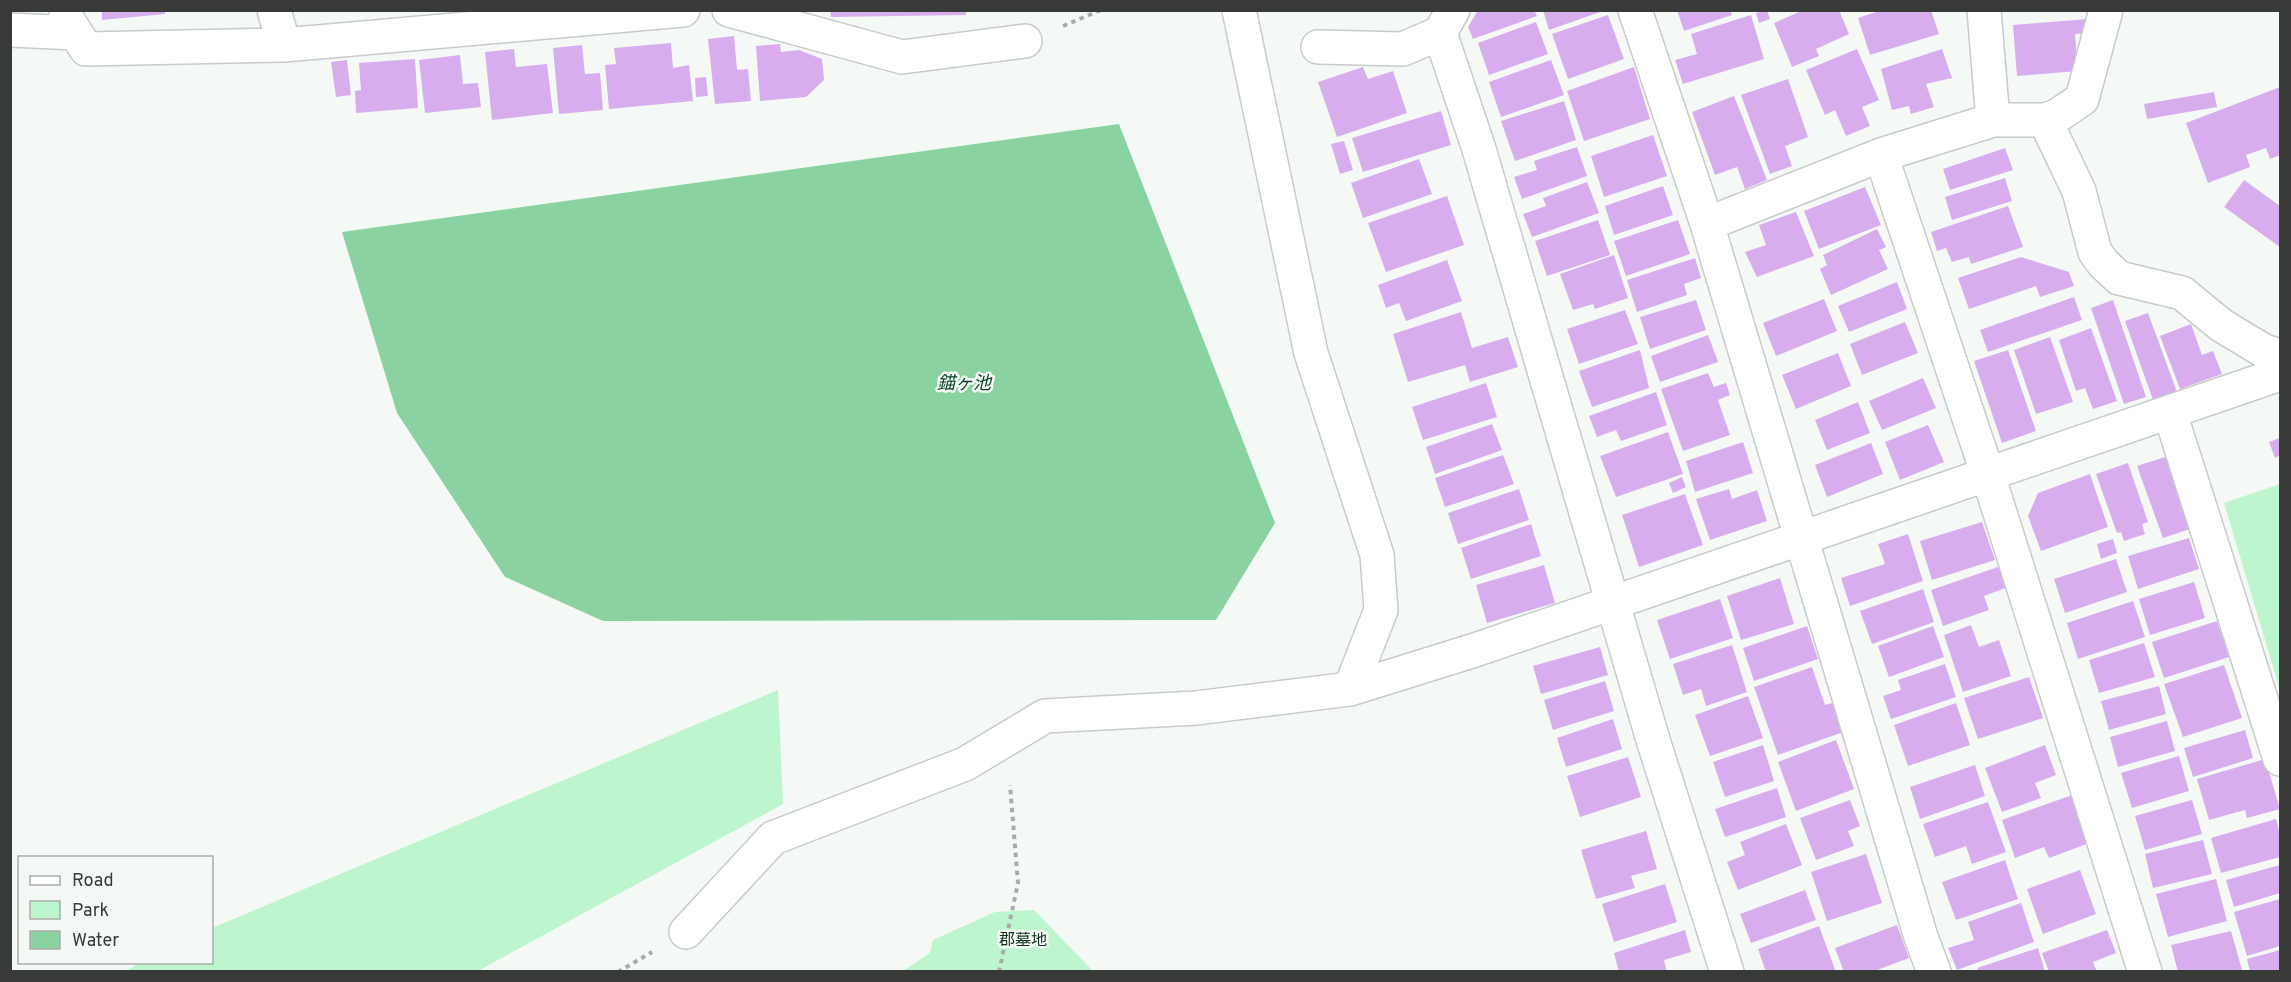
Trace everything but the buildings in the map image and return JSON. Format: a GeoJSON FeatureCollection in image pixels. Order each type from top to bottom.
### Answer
{"type":"FeatureCollection","features":[{"type":"Feature","properties":{"kind":"street"},"geometry":{"type":"LineString","coordinates":[[274,10],[284,45]]}},
{"type":"Feature","properties":{"kind":"street"},"geometry":{"type":"LineString","coordinates":[[10,30],[71,22],[86,49],[284,45],[683,10]]}},
{"type":"Feature","properties":{"kind":"street"},"geometry":{"type":"LineString","coordinates":[[729,10],[902,57],[1025,41]]}},
{"type":"Feature","properties":{"kind":"street"},"geometry":{"type":"LineString","coordinates":[[1239,10],[1311,353],[1377,555],[1381,610],[1350,688]]}},
{"type":"Feature","properties":{"kind":"street"},"geometry":{"type":"LineString","coordinates":[[1635,10],[1707,224],[1921,937],[1934,972]]}},
{"type":"Feature","properties":{"kind":"street"},"geometry":{"type":"LineString","coordinates":[[1984,10],[1993,120]]}},
{"type":"Feature","properties":{"kind":"street"},"geometry":{"type":"LineString","coordinates":[[1707,224],[1881,155],[1993,120],[2045,120],[2057,116],[2082,99],[2106,10]]}},
{"type":"Feature","properties":{"kind":"street"},"geometry":{"type":"LineString","coordinates":[[1318,48],[1403,49],[1447,22],[1478,146],[1654,743],[1727,972]]}},
{"type":"Feature","properties":{"kind":"street"},"geometry":{"type":"LineString","coordinates":[[2045,120],[2079,191],[2095,252],[2103,263],[2119,278],[2182,293],[2222,325],[2264,351],[2280,356]]}},
{"type":"Feature","properties":{"kind":"street"},"geometry":{"type":"LineString","coordinates":[[1881,155],[1988,475],[2145,972]]}},
{"type":"Feature","properties":{"kind":"street"},"geometry":{"type":"LineString","coordinates":[[687,932],[773,838],[965,764],[1045,716],[1196,708],[1350,688],[1475,650],[2280,374]]}},
{"type":"Feature","properties":{"kind":"street"},"geometry":{"type":"LineString","coordinates":[[2170,413],[2280,759]]}},
{"type":"Feature","properties":{"kind":"path"},"geometry":{"type":"LineString","coordinates":[[999,972],[1018,883],[1006,739]]}},
{"type":"Feature","properties":{"kind":"green space"},"geometry":{"type":"Polygon","coordinates":[[[2280,484],[2280,690],[2224,503],[2280,484]]]}},
{"type":"Feature","properties":{"kind":"green space"},"geometry":{"type":"Polygon","coordinates":[[[778,690],[783,804],[478,971],[126,971],[138,964],[213,964],[213,928],[778,690]]]}},
{"type":"Feature","properties":{"kind":"green space","name":"郡墓地"},"geometry":{"type":"Polygon","coordinates":[[[1034,910],[1093,971],[903,971],[930,953],[933,940],[995,912],[1034,910]]]}},
{"type":"Feature","properties":{"kind":"water","name":"錨ヶ池"},"geometry":{"type":"Polygon","coordinates":[[[1119,124],[1275,523],[1216,620],[603,621],[505,577],[397,413],[342,232],[1119,124]]]}}]}
